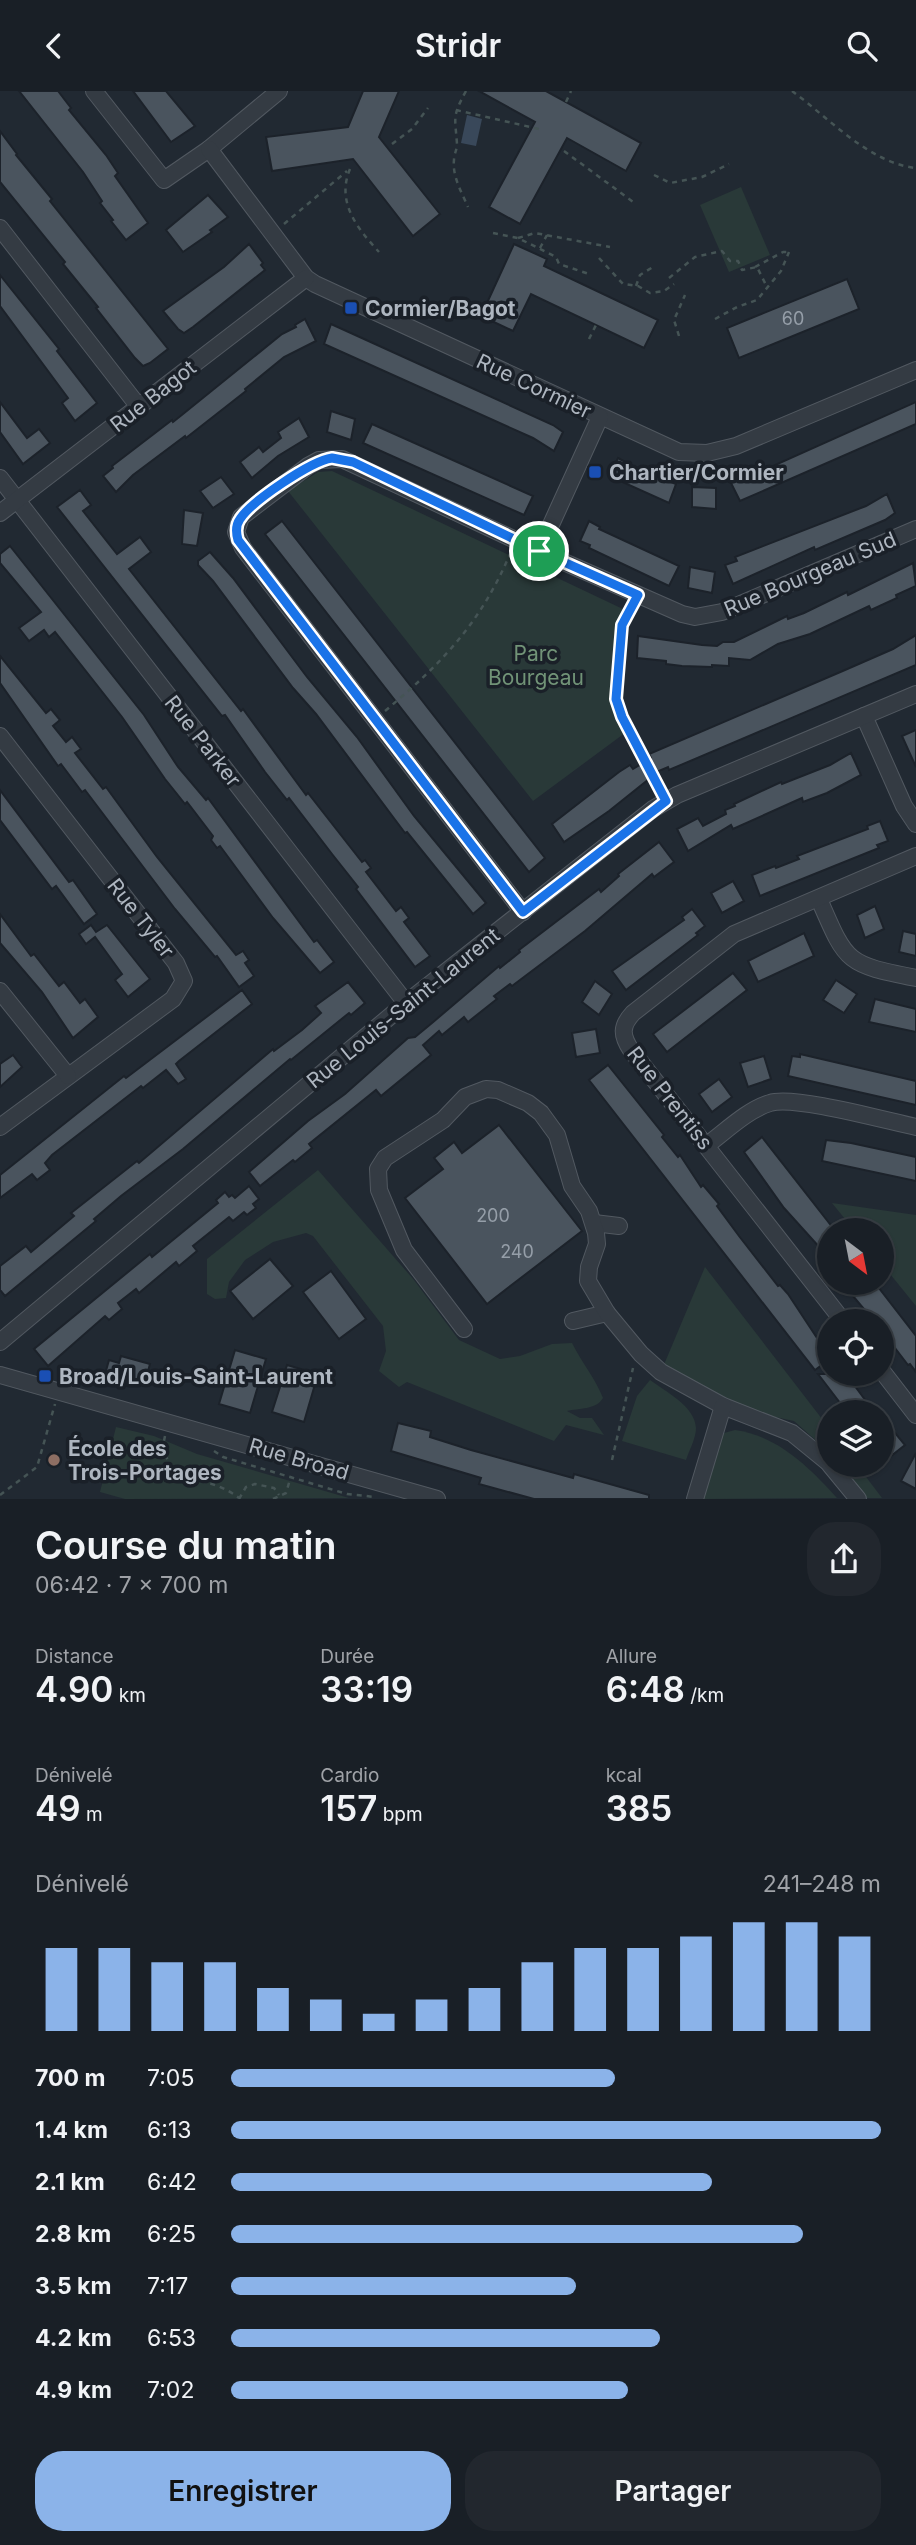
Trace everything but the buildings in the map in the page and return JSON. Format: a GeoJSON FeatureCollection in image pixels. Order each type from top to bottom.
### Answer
{"type":"FeatureCollection","features":[{"type":"Feature","properties":{"kind":"street"},"geometry":{"type":"LineString","coordinates":[[94,91],[164,180],[209,149],[279,91]]}},
{"type":"Feature","properties":{"kind":"street","name":"Rue Cormier"},"geometry":{"type":"LineString","coordinates":[[209,149],[306,278],[679,452],[707,453],[736,446],[916,370]]}},
{"type":"Feature","properties":{"kind":"street"},"geometry":{"type":"LineString","coordinates":[[0,228],[139,407]]}},
{"type":"Feature","properties":{"kind":"street","name":"Rue Bagot"},"geometry":{"type":"LineString","coordinates":[[0,513],[306,278]]}},
{"type":"Feature","properties":{"kind":"street"},"geometry":{"type":"LineString","coordinates":[[539,551],[600,417]]}},
{"type":"Feature","properties":{"kind":"street","name":"Rue Bourgeau Sud"},"geometry":{"type":"LineString","coordinates":[[523,912],[238,540],[236,532],[241,517],[308,466],[332,458],[353,462],[539,551],[682,614],[710,615],[916,529]]}},
{"type":"Feature","properties":{"kind":"street","name":"Rue Parker"},"geometry":{"type":"LineString","coordinates":[[0,478],[406,1003]]}},
{"type":"Feature","properties":{"kind":"street","name":"Rue Louis-Saint-Laurent"},"geometry":{"type":"LineString","coordinates":[[0,1342],[406,1003],[666,801],[916,694]]}},
{"type":"Feature","properties":{"kind":"street"},"geometry":{"type":"LineString","coordinates":[[864,716],[904,806],[916,824]]}},
{"type":"Feature","properties":{"kind":"street","name":"Rue Tyler"},"geometry":{"type":"LineString","coordinates":[[0,736],[176,963],[184,981],[173,999],[0,1127]]}},
{"type":"Feature","properties":{"kind":"street","name":"Rue Prentiss"},"geometry":{"type":"LineString","coordinates":[[834,1309],[631,1050],[623,1035],[623,1027],[633,1013],[734,935],[916,856]]}},
{"type":"Feature","properties":{"kind":"street"},"geometry":{"type":"LineString","coordinates":[[819,899],[840,945],[848,955],[870,969],[916,978]]}},
{"type":"Feature","properties":{"kind":"street"},"geometry":{"type":"LineString","coordinates":[[0,991],[68,1076]]}},
{"type":"Feature","properties":{"kind":"street"},"geometry":{"type":"LineString","coordinates":[[464,1329],[404,1250],[379,1190],[378,1169],[385,1158],[443,1121],[474,1092],[498,1090],[513,1095],[534,1108],[557,1135],[572,1186],[594,1223],[599,1259],[589,1267],[588,1281],[607,1313],[641,1354],[661,1372],[723,1406],[792,1433],[817,1453]]}},
{"type":"Feature","properties":{"kind":"street"},"geometry":{"type":"LineString","coordinates":[[707,1145],[751,1112],[774,1101],[802,1103],[916,1127]]}},
{"type":"Feature","properties":{"kind":"street"},"geometry":{"type":"LineString","coordinates":[[594,1223],[619,1226]]}},
{"type":"Feature","properties":{"kind":"street"},"geometry":{"type":"LineString","coordinates":[[573,1321],[607,1313]]}},
{"type":"Feature","properties":{"kind":"street","name":"Rue Broad"},"geometry":{"type":"LineString","coordinates":[[0,1375],[437,1499]]}},
{"type":"Feature","properties":{"kind":"street"},"geometry":{"type":"LineString","coordinates":[[894,1386],[916,1415]]}},
{"type":"Feature","properties":{"kind":"street"},"geometry":{"type":"LineString","coordinates":[[695,1499],[723,1406]]}},
{"type":"Feature","properties":{"kind":"street"},"geometry":{"type":"LineString","coordinates":[[840,1477],[858,1499]]}},
{"type":"Feature","properties":{"kind":"path"},"geometry":{"type":"LineString","coordinates":[[466,91],[456,110],[455,177],[468,207]]}},
{"type":"Feature","properties":{"kind":"path"},"geometry":{"type":"LineString","coordinates":[[566,102],[571,91]]}},
{"type":"Feature","properties":{"kind":"path"},"geometry":{"type":"LineString","coordinates":[[792,91],[863,146],[897,166],[916,168]]}},
{"type":"Feature","properties":{"kind":"path"},"geometry":{"type":"LineString","coordinates":[[392,144],[412,129],[428,107]]}},
{"type":"Feature","properties":{"kind":"path"},"geometry":{"type":"LineString","coordinates":[[456,110],[539,129]]}},
{"type":"Feature","properties":{"kind":"path"},"geometry":{"type":"LineString","coordinates":[[564,151],[636,204]]}},
{"type":"Feature","properties":{"kind":"path"},"geometry":{"type":"LineString","coordinates":[[654,175],[670,183],[702,177],[729,164]]}},
{"type":"Feature","properties":{"kind":"path"},"geometry":{"type":"LineString","coordinates":[[284,224],[350,169],[344,189],[346,202],[361,232],[379,252]]}},
{"type":"Feature","properties":{"kind":"path"},"geometry":{"type":"LineString","coordinates":[[493,233],[518,238],[556,257],[559,264],[589,274]]}},
{"type":"Feature","properties":{"kind":"path"},"geometry":{"type":"LineString","coordinates":[[518,238],[535,233],[610,247]]}},
{"type":"Feature","properties":{"kind":"path"},"geometry":{"type":"LineString","coordinates":[[540,249],[547,236]]}},
{"type":"Feature","properties":{"kind":"path"},"geometry":{"type":"LineString","coordinates":[[669,278],[695,257],[712,251],[722,251],[730,261],[738,261],[742,270],[755,267],[783,252],[789,252],[781,271],[757,300],[715,319]]}},
{"type":"Feature","properties":{"kind":"path"},"geometry":{"type":"LineString","coordinates":[[599,258],[623,284],[636,286],[650,293],[664,291],[674,284]]}},
{"type":"Feature","properties":{"kind":"path"},"geometry":{"type":"LineString","coordinates":[[636,286],[640,275],[653,267]]}},
{"type":"Feature","properties":{"kind":"path"},"geometry":{"type":"LineString","coordinates":[[755,267],[762,274],[767,286]]}},
{"type":"Feature","properties":{"kind":"path"},"geometry":{"type":"LineString","coordinates":[[679,336],[674,320],[685,295]]}},
{"type":"Feature","properties":{"kind":"path"},"geometry":{"type":"LineString","coordinates":[[589,339],[596,325]]}},
{"type":"Feature","properties":{"kind":"path"},"geometry":{"type":"LineString","coordinates":[[374,720],[430,673],[459,642],[496,585],[516,540]]}},
{"type":"Feature","properties":{"kind":"path"},"geometry":{"type":"LineString","coordinates":[[638,595],[622,625],[616,699],[622,717],[666,801]]}},
{"type":"Feature","properties":{"kind":"path"},"geometry":{"type":"LineString","coordinates":[[612,1460],[634,1364],[641,1354]]}},
{"type":"Feature","properties":{"kind":"path"},"geometry":{"type":"LineString","coordinates":[[0,1496],[37,1467],[58,1391]]}},
{"type":"Feature","properties":{"kind":"path"},"geometry":{"type":"LineString","coordinates":[[169,1422],[162,1450],[172,1467],[169,1481],[184,1479],[214,1484],[239,1498],[246,1486],[255,1484],[274,1488],[279,1495]]}},
{"type":"Feature","properties":{"kind":"path"},"geometry":{"type":"LineString","coordinates":[[273,1499],[286,1493],[297,1458]]}},
{"type":"Feature","properties":{"kind":"green space"},"geometry":{"type":"Polygon","coordinates":[[[741,187],[770,255],[729,272],[700,205],[741,187]]]}},
{"type":"Feature","properties":{"kind":"green space","name":"Parc Bourgeau"},"geometry":{"type":"Polygon","coordinates":[[[332,471],[625,610],[623,709],[629,730],[533,801],[288,491],[318,472],[332,471]]]}},
{"type":"Feature","properties":{"kind":"green space"},"geometry":{"type":"Polygon","coordinates":[[[318,1170],[414,1280],[459,1340],[500,1359],[520,1356],[552,1344],[572,1343],[603,1398],[592,1407],[567,1411],[580,1418],[592,1418],[604,1435],[566,1425],[554,1441],[407,1382],[399,1387],[379,1371],[386,1351],[383,1326],[313,1236],[306,1233],[273,1242],[245,1260],[229,1282],[226,1298],[215,1299],[207,1294],[207,1259],[318,1170]]]}},
{"type":"Feature","properties":{"kind":"green space"},"geometry":{"type":"Polygon","coordinates":[[[832,1203],[916,1215],[916,1306],[894,1279],[894,1218],[844,1218],[832,1203]]]}},
{"type":"Feature","properties":{"kind":"green space"},"geometry":{"type":"Polygon","coordinates":[[[705,1267],[817,1412],[817,1441],[794,1421],[751,1412],[663,1367],[705,1267]]]}},
{"type":"Feature","properties":{"kind":"green space"},"geometry":{"type":"Polygon","coordinates":[[[650,1380],[679,1400],[691,1413],[696,1428],[686,1460],[622,1441],[637,1396],[650,1380]]]}},
{"type":"Feature","properties":{"kind":"green space"},"geometry":{"type":"Polygon","coordinates":[[[116,1427],[154,1436],[197,1454],[349,1498],[125,1499],[100,1492],[116,1427]]]}},
{"type":"Feature","properties":{"kind":"green space"},"geometry":{"type":"Polygon","coordinates":[[[735,1430],[751,1433],[779,1446],[804,1464],[837,1498],[702,1499],[715,1440],[724,1433],[735,1430]]]}},
{"type":"Feature","properties":{"kind":"green space"},"geometry":{"type":"Polygon","coordinates":[[[850,1477],[866,1477],[882,1498],[866,1498],[850,1477]]]}},
{"type":"Feature","properties":{"kind":"water"},"geometry":{"type":"Polygon","coordinates":[[[467,115],[482,119],[476,146],[461,143],[467,115]]]}},
{"type":"Feature","properties":{"kind":"place","name":"Cormier/Bagot"},"geometry":{"type":"Point","coordinates":[351,308]}},
{"type":"Feature","properties":{"kind":"place","name":"Chartier/Cormier"},"geometry":{"type":"Point","coordinates":[595,472]}},
{"type":"Feature","properties":{"kind":"place","name":"Broad/Louis-Saint-Laurent"},"geometry":{"type":"Point","coordinates":[45,1376]}},
{"type":"Feature","properties":{"kind":"place","name":"École des Trois-Portages"},"geometry":{"type":"Point","coordinates":[54,1460]}},
{"type":"Feature","properties":{"kind":"route"},"geometry":{"type":"LineString","coordinates":[[332,458],[353,462],[539,551],[638,595],[622,625],[616,699],[622,717],[666,801],[523,912],[243,548],[236,532],[241,517],[283,484],[319,460],[332,458]]}}]}
